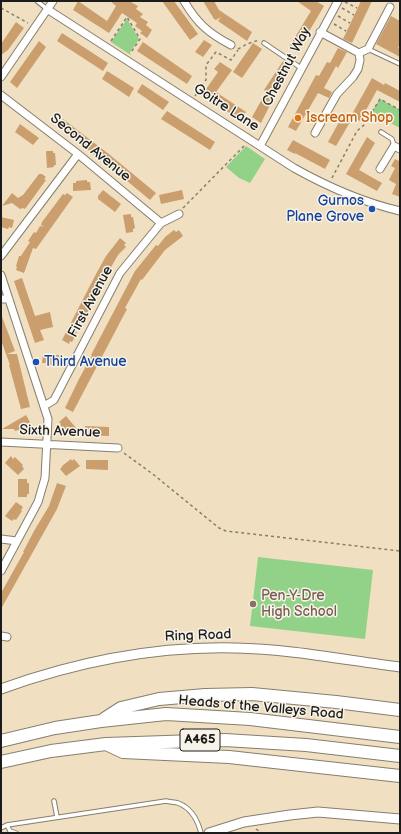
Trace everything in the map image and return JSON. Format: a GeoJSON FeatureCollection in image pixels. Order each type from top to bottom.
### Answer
{"type":"FeatureCollection","features":[{"type":"Feature","properties":{"kind":"highway"},"geometry":{"type":"LineString","coordinates":[[101,721],[121,708],[159,699],[205,695],[252,694],[400,710]]}},
{"type":"Feature","properties":{"kind":"highway","name":"Heads of the Valleys Road"},"geometry":{"type":"LineString","coordinates":[[1,742],[55,728],[166,714],[250,719],[400,737]]}},
{"type":"Feature","properties":{"kind":"highway","name":"A465"},"geometry":{"type":"LineString","coordinates":[[1,762],[51,751],[106,744],[225,740],[306,745],[400,756]]}},
{"type":"Feature","properties":{"kind":"highway"},"geometry":{"type":"LineString","coordinates":[[106,744],[123,752],[229,757],[400,776]]}},
{"type":"Feature","properties":{"kind":"street"},"geometry":{"type":"LineString","coordinates":[[1,77],[53,1]]}},
{"type":"Feature","properties":{"kind":"street"},"geometry":{"type":"LineString","coordinates":[[184,1],[192,15],[212,35],[231,45]]}},
{"type":"Feature","properties":{"kind":"street","name":"Chestnut Way"},"geometry":{"type":"LineString","coordinates":[[260,146],[336,3]]}},
{"type":"Feature","properties":{"kind":"street"},"geometry":{"type":"LineString","coordinates":[[359,53],[368,49],[390,7]]}},
{"type":"Feature","properties":{"kind":"street","name":"Goitre Lane"},"geometry":{"type":"LineString","coordinates":[[47,9],[294,168],[328,186],[378,206],[400,211]]}},
{"type":"Feature","properties":{"kind":"street"},"geometry":{"type":"LineString","coordinates":[[320,32],[359,53]]}},
{"type":"Feature","properties":{"kind":"street"},"geometry":{"type":"LineString","coordinates":[[315,134],[337,94],[353,77],[358,69],[360,60],[359,53]]}},
{"type":"Feature","properties":{"kind":"street","name":"Second Avenue"},"geometry":{"type":"LineString","coordinates":[[1,95],[78,154],[161,223]]}},
{"type":"Feature","properties":{"kind":"street"},"geometry":{"type":"LineString","coordinates":[[380,169],[397,148]]}},
{"type":"Feature","properties":{"kind":"street"},"geometry":{"type":"LineString","coordinates":[[1,256],[78,154]]}},
{"type":"Feature","properties":{"kind":"street","name":"First Avenue"},"geometry":{"type":"LineString","coordinates":[[44,406],[54,400],[120,273],[161,223],[178,214]]}},
{"type":"Feature","properties":{"kind":"street"},"geometry":{"type":"LineString","coordinates":[[1,275],[48,419],[45,478],[38,502],[1,571]]}},
{"type":"Feature","properties":{"kind":"street"},"geometry":{"type":"LineString","coordinates":[[1,300],[9,299]]}},
{"type":"Feature","properties":{"kind":"street","name":"Sixth Avenue"},"geometry":{"type":"LineString","coordinates":[[1,442],[118,448]]}},
{"type":"Feature","properties":{"kind":"street"},"geometry":{"type":"LineString","coordinates":[[1,539],[17,542]]}},
{"type":"Feature","properties":{"kind":"street","name":"Ring Road"},"geometry":{"type":"LineString","coordinates":[[1,690],[68,668],[113,657],[185,649],[235,648],[282,652],[400,667]]}},
{"type":"Feature","properties":{"kind":"street"},"geometry":{"type":"LineString","coordinates":[[208,833],[244,822],[318,812],[400,819]]}},
{"type":"Feature","properties":{"kind":"lane"},"geometry":{"type":"LineString","coordinates":[[37,1],[47,9]]}},
{"type":"Feature","properties":{"kind":"lane"},"geometry":{"type":"LineString","coordinates":[[264,43],[301,68]]}},
{"type":"Feature","properties":{"kind":"lane"},"geometry":{"type":"LineString","coordinates":[[368,49],[400,64]]}},
{"type":"Feature","properties":{"kind":"lane"},"geometry":{"type":"LineString","coordinates":[[381,132],[392,139],[397,148]]}},
{"type":"Feature","properties":{"kind":"lane"},"geometry":{"type":"LineString","coordinates":[[54,801],[57,817]]}},
{"type":"Feature","properties":{"kind":"lane"},"geometry":{"type":"LineString","coordinates":[[1,828],[7,825],[166,801],[178,803],[191,812],[199,824],[201,833]]}},
{"type":"Feature","properties":{"kind":"lane"},"geometry":{"type":"LineString","coordinates":[[7,825],[10,831],[16,833]]}},
{"type":"Feature","properties":{"kind":"path"},"geometry":{"type":"LineString","coordinates":[[344,1],[357,8]]}},
{"type":"Feature","properties":{"kind":"path"},"geometry":{"type":"LineString","coordinates":[[336,3],[354,15]]}},
{"type":"Feature","properties":{"kind":"path"},"geometry":{"type":"LineString","coordinates":[[1,8],[35,27]]}},
{"type":"Feature","properties":{"kind":"path"},"geometry":{"type":"LineString","coordinates":[[331,12],[350,23]]}},
{"type":"Feature","properties":{"kind":"path"},"geometry":{"type":"LineString","coordinates":[[107,47],[127,17],[140,39],[126,59]]}},
{"type":"Feature","properties":{"kind":"path"},"geometry":{"type":"LineString","coordinates":[[327,20],[346,31]]}},
{"type":"Feature","properties":{"kind":"path"},"geometry":{"type":"LineString","coordinates":[[192,102],[206,80],[206,65],[216,52],[231,60],[238,49],[247,44],[260,40],[264,43]]}},
{"type":"Feature","properties":{"kind":"path"},"geometry":{"type":"LineString","coordinates":[[231,45],[238,49]]}},
{"type":"Feature","properties":{"kind":"path"},"geometry":{"type":"LineString","coordinates":[[328,186],[357,131],[364,125],[380,99],[400,110]]}},
{"type":"Feature","properties":{"kind":"path"},"geometry":{"type":"LineString","coordinates":[[178,214],[250,139]]}},
{"type":"Feature","properties":{"kind":"path"},"geometry":{"type":"LineString","coordinates":[[118,448],[219,528],[226,531],[400,550]]}},
{"type":"Feature","properties":{"kind":"green space"},"geometry":{"type":"Polygon","coordinates":[[[127,19],[139,39],[129,54],[111,42],[127,19]]]}},
{"type":"Feature","properties":{"kind":"green space"},"geometry":{"type":"Polygon","coordinates":[[[380,99],[398,109],[400,106],[400,128],[371,113],[380,99]]]}},
{"type":"Feature","properties":{"kind":"green space"},"geometry":{"type":"Polygon","coordinates":[[[246,146],[265,159],[250,183],[239,178],[226,167],[246,146]]]}},
{"type":"Feature","properties":{"kind":"green space"},"geometry":{"type":"Polygon","coordinates":[[[258,557],[373,570],[365,639],[250,626],[258,557]]]}},
{"type":"Feature","properties":{"kind":"building"},"geometry":{"type":"Polygon","coordinates":[[[78,1],[107,21],[116,6],[110,1],[129,1],[138,6],[136,9],[143,14],[140,17],[148,22],[146,25],[152,30],[147,38],[140,33],[142,31],[135,26],[137,23],[122,13],[109,33],[73,10],[78,1]]]}},
{"type":"Feature","properties":{"kind":"building"},"geometry":{"type":"Polygon","coordinates":[[[162,1],[174,1],[198,34],[190,40],[162,1]]]}},
{"type":"Feature","properties":{"kind":"building"},"geometry":{"type":"Polygon","coordinates":[[[203,1],[214,1],[219,10],[252,32],[247,41],[218,21],[221,17],[216,20],[214,19],[203,1]]]}},
{"type":"Feature","properties":{"kind":"building"},"geometry":{"type":"Polygon","coordinates":[[[297,1],[316,1],[324,6],[297,52],[289,47],[311,11],[297,1]]]}},
{"type":"Feature","properties":{"kind":"building"},"geometry":{"type":"Polygon","coordinates":[[[361,1],[372,1],[352,43],[343,39],[361,1]]]}},
{"type":"Feature","properties":{"kind":"building"},"geometry":{"type":"Polygon","coordinates":[[[391,16],[400,21],[400,43],[398,48],[400,49],[400,57],[376,44],[391,16]]]}},
{"type":"Feature","properties":{"kind":"building"},"geometry":{"type":"Polygon","coordinates":[[[16,22],[24,28],[8,50],[1,55],[1,44],[16,22]]]}},
{"type":"Feature","properties":{"kind":"building"},"geometry":{"type":"Polygon","coordinates":[[[62,33],[108,63],[103,71],[57,41],[62,33]]]}},
{"type":"Feature","properties":{"kind":"building"},"geometry":{"type":"Polygon","coordinates":[[[204,40],[212,45],[203,57],[195,52],[204,40]]]}},
{"type":"Feature","properties":{"kind":"building"},"geometry":{"type":"Polygon","coordinates":[[[39,41],[46,47],[17,88],[10,82],[39,41]]]}},
{"type":"Feature","properties":{"kind":"building"},"geometry":{"type":"Polygon","coordinates":[[[143,42],[192,76],[187,84],[137,51],[143,42]]]}},
{"type":"Feature","properties":{"kind":"building"},"geometry":{"type":"Polygon","coordinates":[[[253,43],[262,49],[242,78],[233,72],[253,43]]]}},
{"type":"Feature","properties":{"kind":"building"},"geometry":{"type":"Polygon","coordinates":[[[338,48],[347,52],[338,68],[336,66],[324,88],[332,92],[329,98],[318,93],[296,131],[288,127],[316,75],[319,76],[327,62],[330,63],[338,48]]]}},
{"type":"Feature","properties":{"kind":"building"},"geometry":{"type":"Polygon","coordinates":[[[283,61],[292,66],[271,98],[273,99],[261,123],[252,117],[266,92],[264,90],[283,61]]]}},
{"type":"Feature","properties":{"kind":"building"},"geometry":{"type":"Polygon","coordinates":[[[220,62],[232,70],[216,92],[246,112],[240,120],[202,95],[218,72],[214,69],[220,62]]]}},
{"type":"Feature","properties":{"kind":"building"},"geometry":{"type":"Polygon","coordinates":[[[107,71],[134,88],[129,97],[102,79],[107,71]]]}},
{"type":"Feature","properties":{"kind":"building"},"geometry":{"type":"Polygon","coordinates":[[[372,78],[384,85],[385,83],[400,91],[400,102],[377,90],[360,121],[353,117],[336,146],[328,142],[344,113],[351,116],[372,78]]]}},
{"type":"Feature","properties":{"kind":"building"},"geometry":{"type":"Polygon","coordinates":[[[142,84],[169,102],[163,110],[137,92],[142,84]]]}},
{"type":"Feature","properties":{"kind":"building"},"geometry":{"type":"Polygon","coordinates":[[[167,111],[215,142],[210,150],[161,119],[167,111]]]}},
{"type":"Feature","properties":{"kind":"building"},"geometry":{"type":"Polygon","coordinates":[[[63,119],[156,193],[150,200],[60,128],[58,126],[63,119]]]}},
{"type":"Feature","properties":{"kind":"building"},"geometry":{"type":"Polygon","coordinates":[[[20,124],[39,138],[33,145],[15,132],[20,124]]]}},
{"type":"Feature","properties":{"kind":"building"},"geometry":{"type":"Polygon","coordinates":[[[367,137],[375,143],[359,170],[382,183],[377,191],[346,174],[367,137]]]}},
{"type":"Feature","properties":{"kind":"building"},"geometry":{"type":"Polygon","coordinates":[[[293,140],[330,160],[325,169],[287,150],[293,140]]]}},
{"type":"Feature","properties":{"kind":"building"},"geometry":{"type":"Polygon","coordinates":[[[46,151],[53,151],[53,153],[55,153],[56,165],[54,165],[54,167],[47,168],[46,151]]]}},
{"type":"Feature","properties":{"kind":"building"},"geometry":{"type":"Polygon","coordinates":[[[395,159],[399,161],[400,159],[400,197],[392,194],[396,184],[389,180],[395,168],[391,166],[395,159]]]}},
{"type":"Feature","properties":{"kind":"building"},"geometry":{"type":"Polygon","coordinates":[[[39,174],[46,177],[44,179],[46,180],[25,209],[20,209],[12,203],[2,206],[12,193],[18,198],[23,195],[39,174]]]}},
{"type":"Feature","properties":{"kind":"building"},"geometry":{"type":"Polygon","coordinates":[[[87,180],[87,182],[90,182],[91,190],[73,191],[73,183],[76,183],[76,181],[87,180]]]}},
{"type":"Feature","properties":{"kind":"building"},"geometry":{"type":"Polygon","coordinates":[[[103,190],[121,204],[115,212],[98,199],[98,196],[103,190]]]}},
{"type":"Feature","properties":{"kind":"building"},"geometry":{"type":"Polygon","coordinates":[[[182,190],[184,199],[161,204],[159,195],[182,190]]]}},
{"type":"Feature","properties":{"kind":"building"},"geometry":{"type":"Polygon","coordinates":[[[67,193],[73,197],[36,249],[33,248],[24,273],[16,270],[19,256],[21,256],[30,242],[28,241],[34,232],[36,233],[40,226],[44,227],[41,225],[42,222],[63,194],[65,195],[67,193]]]}},
{"type":"Feature","properties":{"kind":"building"},"geometry":{"type":"Polygon","coordinates":[[[131,214],[135,228],[133,229],[133,232],[126,233],[123,215],[131,214]]]}},
{"type":"Feature","properties":{"kind":"building"},"geometry":{"type":"Polygon","coordinates":[[[1,217],[14,220],[12,228],[9,227],[8,229],[1,227],[1,217]]]}},
{"type":"Feature","properties":{"kind":"building"},"geometry":{"type":"Polygon","coordinates":[[[174,230],[176,232],[179,230],[183,236],[165,250],[142,280],[141,279],[73,412],[65,408],[135,271],[156,245],[158,246],[165,237],[174,230]]]}},
{"type":"Feature","properties":{"kind":"building"},"geometry":{"type":"Polygon","coordinates":[[[120,238],[126,243],[124,245],[126,247],[118,255],[106,276],[104,275],[98,287],[100,288],[95,298],[93,297],[87,309],[89,309],[84,320],[82,319],[72,342],[70,341],[69,344],[62,340],[106,256],[120,238]]]}},
{"type":"Feature","properties":{"kind":"building"},"geometry":{"type":"Polygon","coordinates":[[[22,278],[35,316],[50,312],[53,327],[40,330],[44,340],[35,343],[14,281],[22,278]]]}},
{"type":"Feature","properties":{"kind":"building"},"geometry":{"type":"Polygon","coordinates":[[[1,314],[15,351],[7,354],[17,354],[30,407],[21,409],[10,365],[1,340],[1,314]]]}},
{"type":"Feature","properties":{"kind":"building"},"geometry":{"type":"Polygon","coordinates":[[[43,355],[60,355],[60,363],[57,363],[57,365],[46,365],[46,363],[42,363],[43,355]]]}},
{"type":"Feature","properties":{"kind":"building"},"geometry":{"type":"Polygon","coordinates":[[[26,415],[30,422],[19,431],[15,431],[14,429],[2,429],[26,415]]]}},
{"type":"Feature","properties":{"kind":"building"},"geometry":{"type":"Polygon","coordinates":[[[66,416],[77,429],[71,434],[69,432],[67,433],[59,422],[66,416]]]}},
{"type":"Feature","properties":{"kind":"building"},"geometry":{"type":"Polygon","coordinates":[[[85,426],[109,427],[109,436],[84,435],[85,426]]]}},
{"type":"Feature","properties":{"kind":"building"},"geometry":{"type":"Polygon","coordinates":[[[11,456],[13,459],[15,457],[23,465],[22,466],[24,469],[18,475],[5,463],[11,456]]]}},
{"type":"Feature","properties":{"kind":"building"},"geometry":{"type":"Polygon","coordinates":[[[71,459],[72,461],[74,459],[80,466],[66,476],[60,469],[71,459]]]}},
{"type":"Feature","properties":{"kind":"building"},"geometry":{"type":"Polygon","coordinates":[[[86,460],[108,460],[108,470],[86,469],[86,460]]]}},
{"type":"Feature","properties":{"kind":"building"},"geometry":{"type":"Polygon","coordinates":[[[18,479],[27,479],[27,483],[29,483],[29,494],[27,494],[27,497],[18,497],[18,479]]]}},
{"type":"Feature","properties":{"kind":"building"},"geometry":{"type":"Polygon","coordinates":[[[57,483],[66,486],[57,509],[1,609],[1,593],[49,506],[57,483]]]}},
{"type":"Feature","properties":{"kind":"building"},"geometry":{"type":"Polygon","coordinates":[[[16,502],[23,507],[16,520],[14,519],[12,521],[5,516],[16,502]]]}},
{"type":"Feature","properties":{"kind":"place","name":"Iscream Shop"},"geometry":{"type":"Point","coordinates":[298,118]}},
{"type":"Feature","properties":{"kind":"place","name":"Gurnos Plane Grove"},"geometry":{"type":"Point","coordinates":[372,209]}},
{"type":"Feature","properties":{"kind":"place","name":"Third Avenue"},"geometry":{"type":"Point","coordinates":[36,362]}},
{"type":"Feature","properties":{"kind":"place","name":"Pen-Y-Dre High School"},"geometry":{"type":"Point","coordinates":[253,604]}}]}
